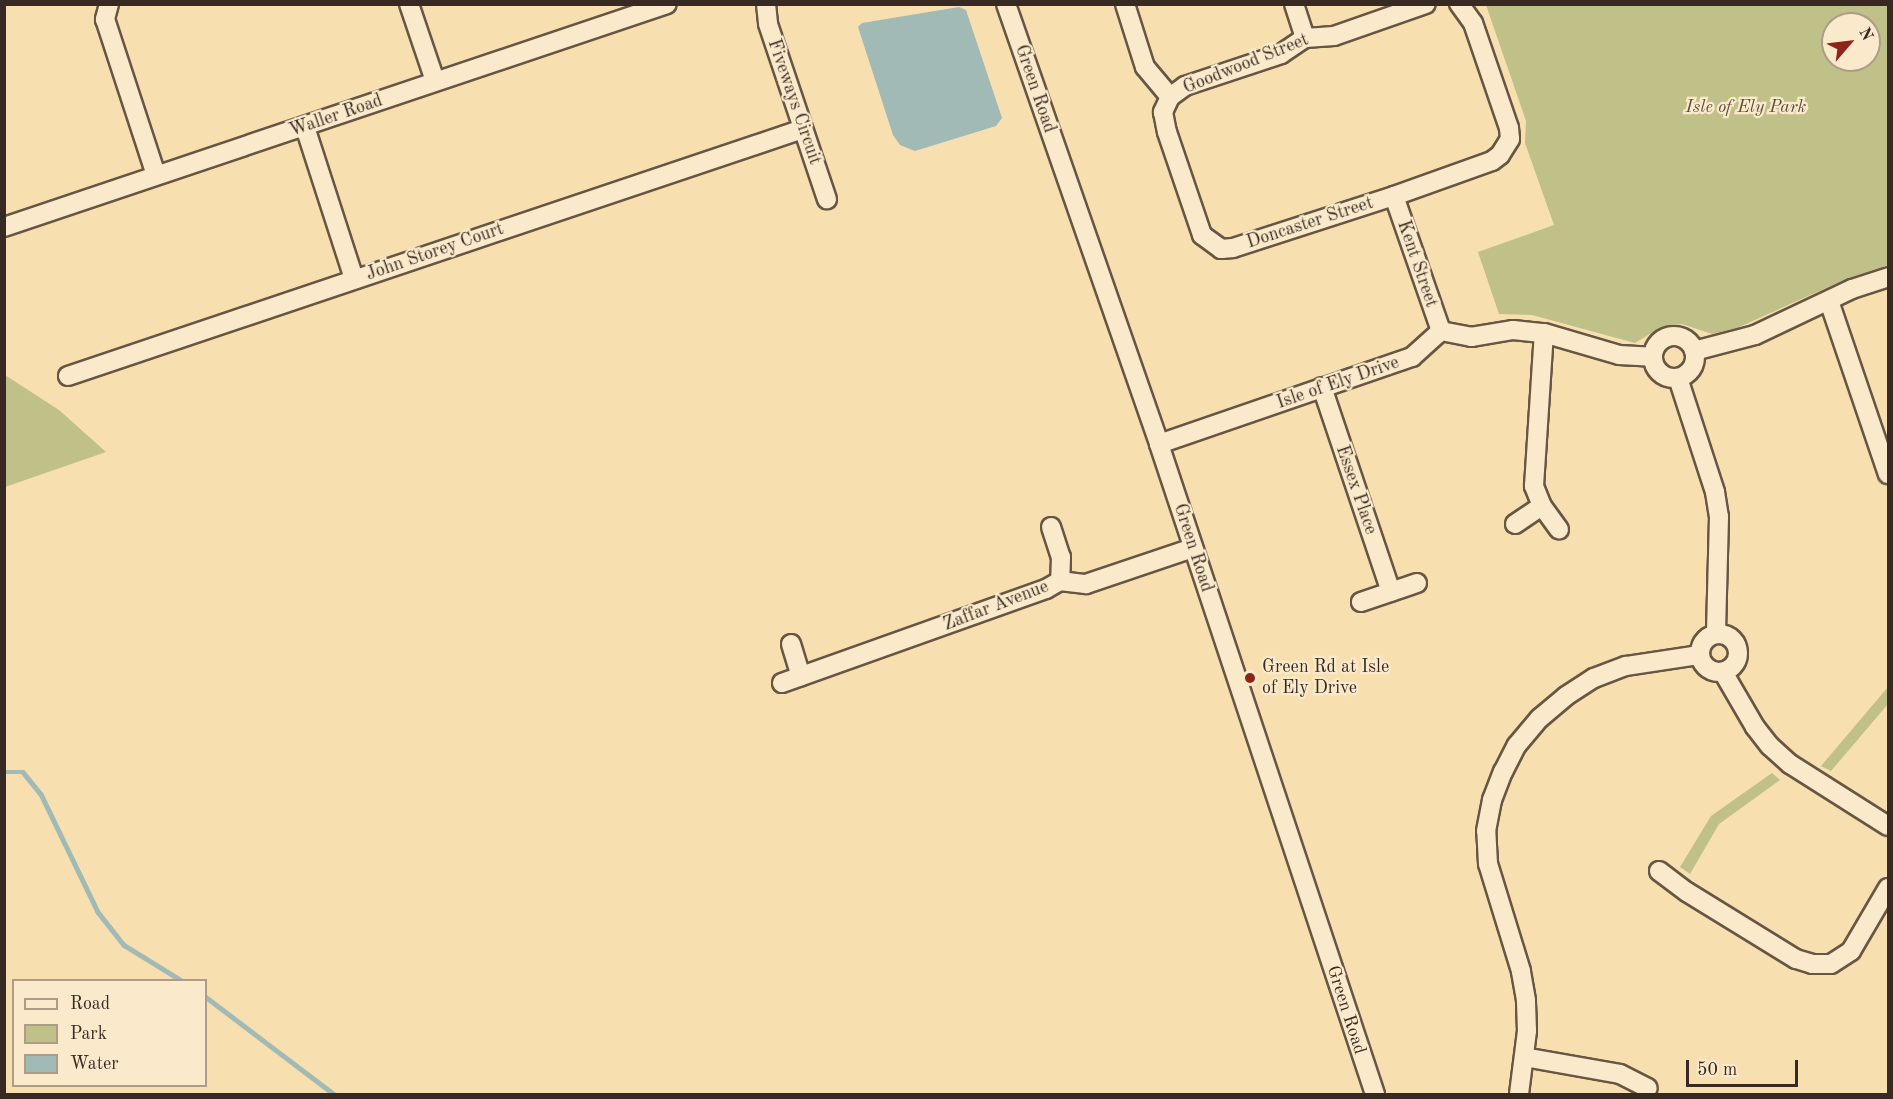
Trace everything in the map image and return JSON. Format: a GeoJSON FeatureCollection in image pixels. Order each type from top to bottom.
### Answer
{"type":"FeatureCollection","features":[{"type":"Feature","properties":{"kind":"street"},"geometry":{"type":"LineString","coordinates":[[109,4],[105,19],[156,175]]}},
{"type":"Feature","properties":{"kind":"street"},"geometry":{"type":"LineString","coordinates":[[409,4],[435,81]]}},
{"type":"Feature","properties":{"kind":"street","name":"Waller Road"},"geometry":{"type":"LineString","coordinates":[[4,227],[667,4]]}},
{"type":"Feature","properties":{"kind":"street","name":"Fiveways Circuit"},"geometry":{"type":"LineString","coordinates":[[766,4],[768,24],[827,199]]}},
{"type":"Feature","properties":{"kind":"street","name":"Green Road"},"geometry":{"type":"LineString","coordinates":[[1006,4],[1159,444],[1375,1095]]}},
{"type":"Feature","properties":{"kind":"street"},"geometry":{"type":"LineString","coordinates":[[1125,4],[1145,67],[1170,97]]}},
{"type":"Feature","properties":{"kind":"street"},"geometry":{"type":"LineString","coordinates":[[1294,4],[1305,38]]}},
{"type":"Feature","properties":{"kind":"street","name":"Goodwood Street"},"geometry":{"type":"LineString","coordinates":[[1170,97],[1185,86],[1281,54],[1305,38],[1334,36],[1426,4]]}},
{"type":"Feature","properties":{"kind":"street","name":"Doncaster Street"},"geometry":{"type":"LineString","coordinates":[[1170,97],[1163,112],[1167,132],[1202,235],[1221,249],[1233,248],[1394,196],[1492,161],[1500,155],[1510,139],[1473,23],[1468,12],[1459,4]]}},
{"type":"Feature","properties":{"kind":"street"},"geometry":{"type":"LineString","coordinates":[[305,127],[354,279]]}},
{"type":"Feature","properties":{"kind":"street","name":"John Storey Court"},"geometry":{"type":"LineString","coordinates":[[68,376],[803,129]]}},
{"type":"Feature","properties":{"kind":"street","name":"Kent Street"},"geometry":{"type":"LineString","coordinates":[[1394,196],[1441,331]]}},
{"type":"Feature","properties":{"kind":"street"},"geometry":{"type":"LineString","coordinates":[[1694,351],[1755,335],[1888,277]]}},
{"type":"Feature","properties":{"kind":"street"},"geometry":{"type":"LineString","coordinates":[[1829,301],[1888,474]]}},
{"type":"Feature","properties":{"kind":"street"},"geometry":{"type":"LineString","coordinates":[[1441,331],[1471,337],[1513,330],[1544,333],[1619,355],[1652,357]]}},
{"type":"Feature","properties":{"kind":"street","name":"Isle of Ely Drive"},"geometry":{"type":"LineString","coordinates":[[1159,444],[1412,357],[1441,331]]}},
{"type":"Feature","properties":{"kind":"street"},"geometry":{"type":"LineString","coordinates":[[1544,333],[1534,486],[1542,506],[1559,529]]}},
{"type":"Feature","properties":{"kind":"street"},"geometry":{"type":"LineString","coordinates":[[1670,336],[1684,339],[1694,351],[1692,368],[1678,378],[1668,378],[1660,374],[1654,366],[1652,357],[1656,344],[1670,336]]}},
{"type":"Feature","properties":{"kind":"street"},"geometry":{"type":"LineString","coordinates":[[1678,378],[1715,492],[1719,517],[1716,633]]}},
{"type":"Feature","properties":{"kind":"street","name":"Essex Place"},"geometry":{"type":"LineString","coordinates":[[1322,387],[1390,592]]}},
{"type":"Feature","properties":{"kind":"street"},"geometry":{"type":"LineString","coordinates":[[1515,524],[1542,506]]}},
{"type":"Feature","properties":{"kind":"street"},"geometry":{"type":"LineString","coordinates":[[1051,527],[1061,557],[1060,581]]}},
{"type":"Feature","properties":{"kind":"street","name":"Zaffar Avenue"},"geometry":{"type":"LineString","coordinates":[[782,683],[1046,589],[1060,581],[1086,584],[1193,548]]}},
{"type":"Feature","properties":{"kind":"street"},"geometry":{"type":"LineString","coordinates":[[1361,602],[1417,583]]}},
{"type":"Feature","properties":{"kind":"street"},"geometry":{"type":"LineString","coordinates":[[1716,633],[1730,637],[1738,650],[1735,664],[1723,672],[1707,669],[1699,655],[1703,641],[1716,633]]}},
{"type":"Feature","properties":{"kind":"street"},"geometry":{"type":"LineString","coordinates":[[791,644],[801,676]]}},
{"type":"Feature","properties":{"kind":"street"},"geometry":{"type":"LineString","coordinates":[[1519,1095],[1524,1058],[1526,1000],[1521,971],[1488,864],[1486,831],[1492,800],[1503,772],[1517,745],[1540,718],[1566,696],[1594,678],[1626,666],[1699,655]]}},
{"type":"Feature","properties":{"kind":"street"},"geometry":{"type":"LineString","coordinates":[[1723,672],[1755,727],[1770,746],[1791,764],[1888,826]]}},
{"type":"Feature","properties":{"kind":"street"},"geometry":{"type":"LineString","coordinates":[[1659,871],[1687,892],[1796,959],[1812,964],[1832,964],[1851,951],[1888,888]]}},
{"type":"Feature","properties":{"kind":"street"},"geometry":{"type":"LineString","coordinates":[[1524,1058],[1620,1074],[1647,1088]]}},
{"type":"Feature","properties":{"kind":"green space","name":"Isle of Ely Park"},"geometry":{"type":"Polygon","coordinates":[[[1486,5],[1888,5],[1888,265],[1846,279],[1737,328],[1712,334],[1682,324],[1661,327],[1635,343],[1532,315],[1499,314],[1478,252],[1554,225],[1525,143],[1526,121],[1486,5]]]}},
{"type":"Feature","properties":{"kind":"green space"},"geometry":{"type":"Polygon","coordinates":[[[5,375],[59,410],[106,452],[5,487],[5,375]]]}},
{"type":"Feature","properties":{"kind":"green space"},"geometry":{"type":"Polygon","coordinates":[[[1888,687],[1888,704],[1831,771],[1821,766],[1888,687]]]}},
{"type":"Feature","properties":{"kind":"green space"},"geometry":{"type":"Polygon","coordinates":[[[1772,773],[1780,780],[1719,824],[1690,874],[1680,867],[1711,816],[1772,773]]]}},
{"type":"Feature","properties":{"kind":"water"},"geometry":{"type":"Polygon","coordinates":[[[959,7],[966,10],[1002,118],[996,126],[915,151],[900,145],[893,135],[858,27],[862,23],[959,7]]]}},
{"type":"Feature","properties":{"kind":"waterway"},"geometry":{"type":"LineString","coordinates":[[4,772],[23,772],[41,794],[98,912],[124,945],[179,979]]}},
{"type":"Feature","properties":{"kind":"waterway"},"geometry":{"type":"LineString","coordinates":[[207,998],[334,1094]]}},
{"type":"Feature","properties":{"kind":"place","name":"Green Rd at Isle of Ely Drive"},"geometry":{"type":"Point","coordinates":[1250,678]}}]}
